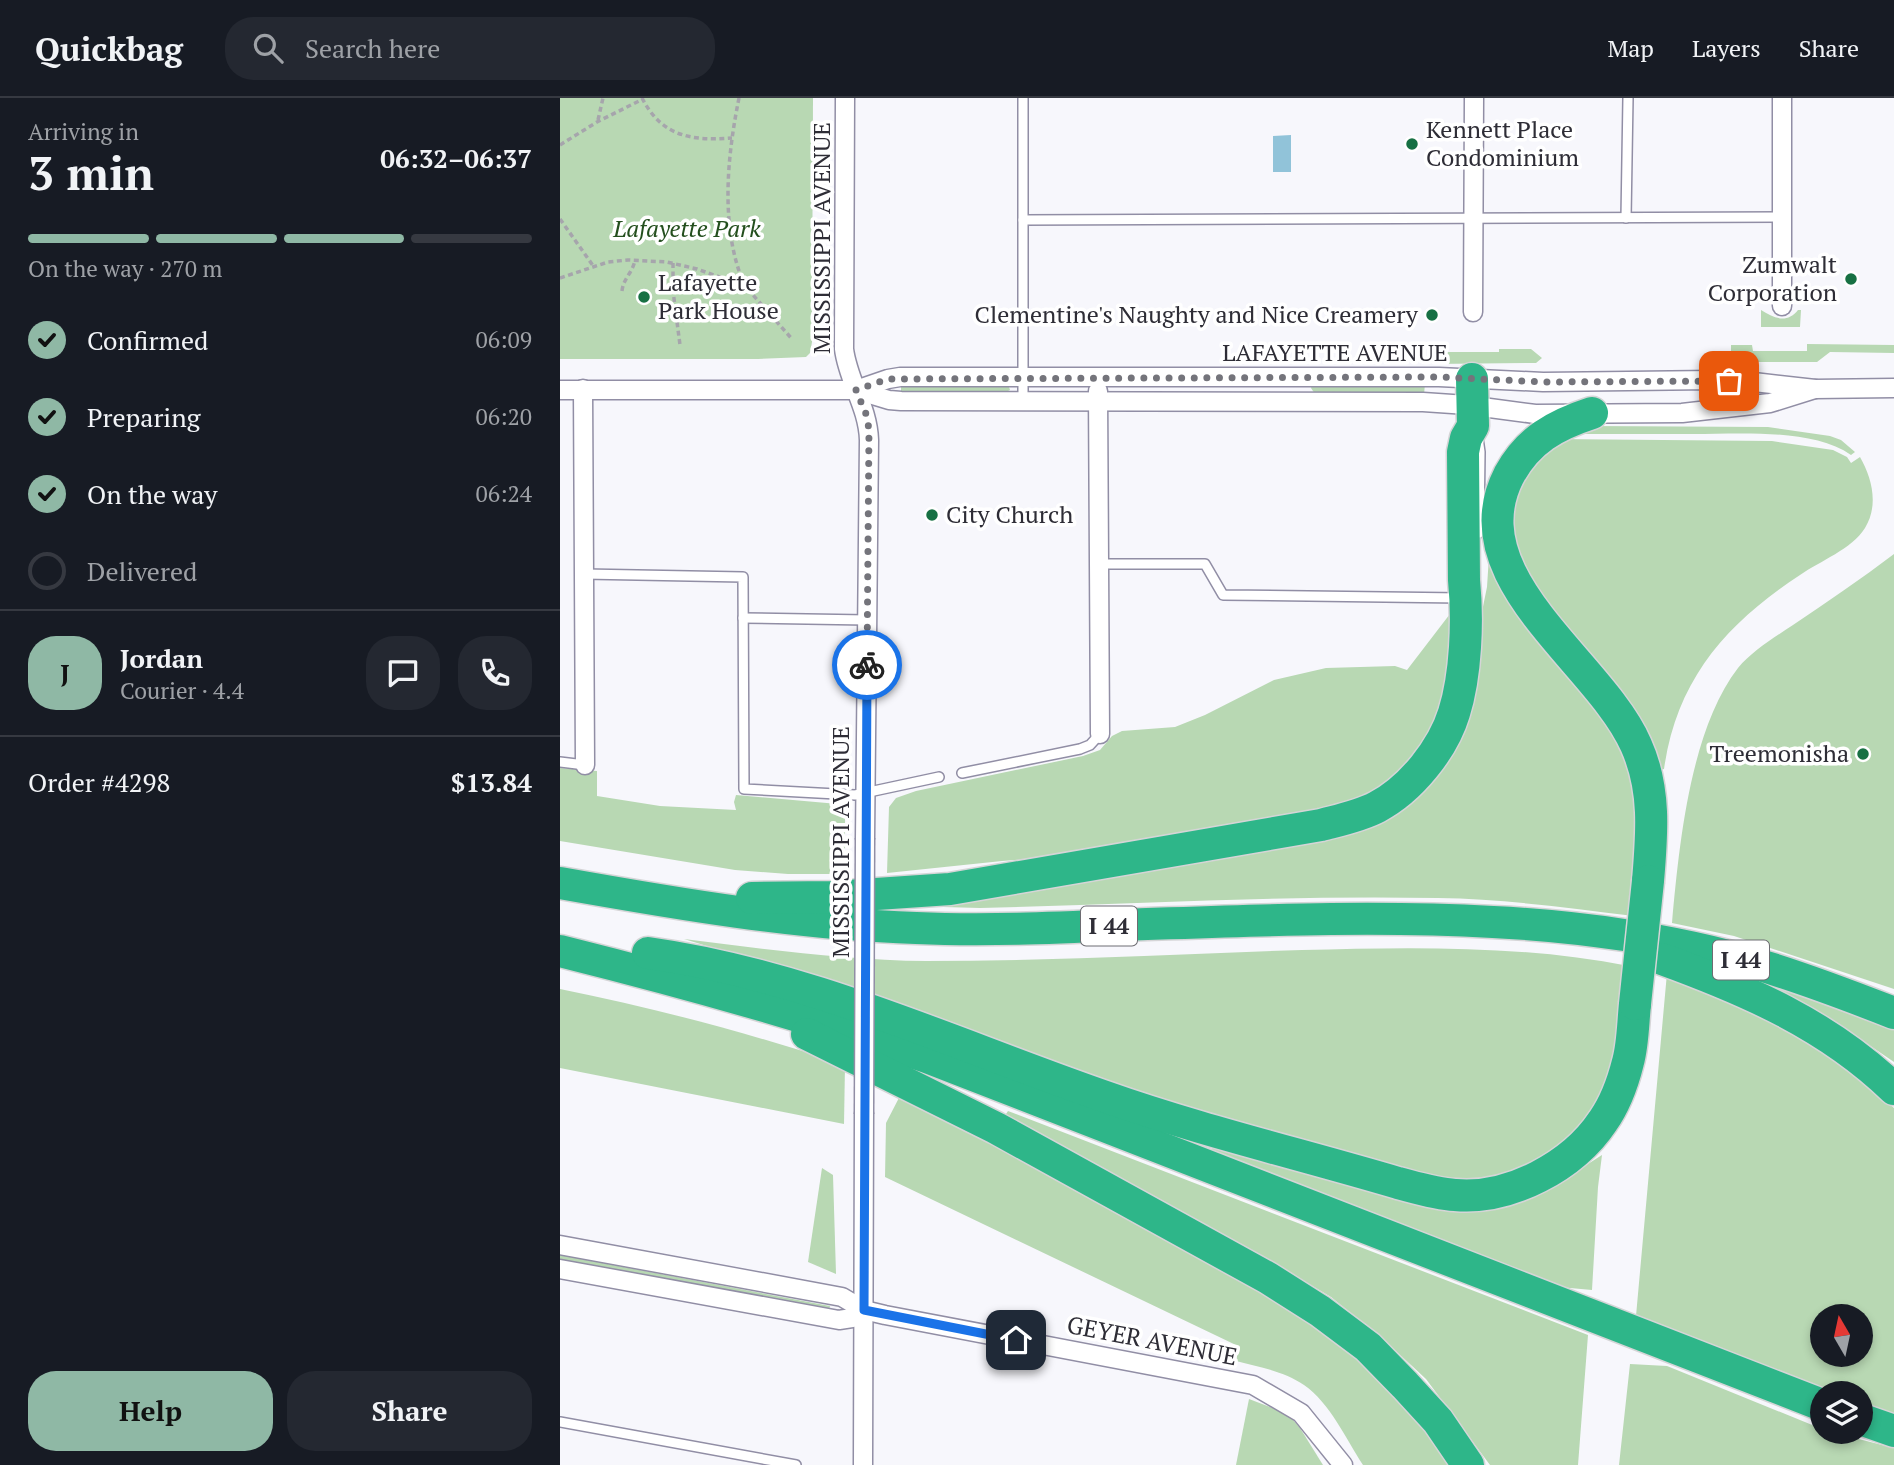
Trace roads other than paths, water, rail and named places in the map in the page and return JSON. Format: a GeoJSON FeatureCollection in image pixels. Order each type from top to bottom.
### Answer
{"type":"FeatureCollection","features":[{"type":"Feature","properties":{"kind":"highway"},"geometry":{"type":"LineString","coordinates":[[639,897],[832,897],[950,889],[1321,825],[1352,817],[1378,806],[1404,787],[1422,768],[1441,741],[1454,714],[1471,589],[1464,580],[1463,452],[1473,403]]}},
{"type":"Feature","properties":{"kind":"highway"},"geometry":{"type":"LineString","coordinates":[[560,941],[653,954],[760,975],[889,1016],[1144,1110],[1432,1192],[1458,1196],[1483,1194],[1536,1178],[1561,1164],[1585,1143],[1603,1121],[1619,1091],[1629,1060],[1653,832],[1647,774],[1623,720],[1604,693],[1535,614],[1516,586],[1505,561],[1500,538],[1499,513],[1502,495],[1521,456],[1551,429],[1591,413]]}},
{"type":"Feature","properties":{"kind":"highway","name":"I 44"},"geometry":{"type":"LineString","coordinates":[[560,883],[812,922],[918,929],[1018,929],[1387,919],[1495,922],[1581,930],[1677,945],[1751,962],[1839,991],[1894,1013]]}},
{"type":"Feature","properties":{"kind":"highway"},"geometry":{"type":"LineString","coordinates":[[1581,930],[1730,983],[1790,1012],[1839,1042],[1894,1089]]}},
{"type":"Feature","properties":{"kind":"highway"},"geometry":{"type":"LineString","coordinates":[[560,951],[714,990],[927,1057],[1810,1400]]}},
{"type":"Feature","properties":{"kind":"highway"},"geometry":{"type":"LineString","coordinates":[[714,990],[996,1128],[1278,1284],[1368,1347],[1438,1421],[1468,1465]]}},
{"type":"Feature","properties":{"kind":"highway"},"geometry":{"type":"LineString","coordinates":[[1873,1424],[1894,1431]]}},
{"type":"Feature","properties":{"kind":"street","name":"MISSISSIPPI AVENUE"},"geometry":{"type":"LineString","coordinates":[[845,98],[844,349],[869,429],[863,1465]]}},
{"type":"Feature","properties":{"kind":"street"},"geometry":{"type":"LineString","coordinates":[[1473,312],[1474,98]]}},
{"type":"Feature","properties":{"kind":"street"},"geometry":{"type":"LineString","coordinates":[[1782,306],[1783,98]]}},
{"type":"Feature","properties":{"kind":"street","name":"LAFAYETTE AVENUE"},"geometry":{"type":"LineString","coordinates":[[856,390],[900,377],[1098,377],[1473,403],[1535,414],[1712,411],[1770,403],[1815,389]]}},
{"type":"Feature","properties":{"kind":"street"},"geometry":{"type":"LineString","coordinates":[[1098,377],[1100,734]]}},
{"type":"Feature","properties":{"kind":"street","name":"LAFAYETTE AVENUE"},"geometry":{"type":"LineString","coordinates":[[560,390],[856,390],[901,401],[1473,403],[1543,382],[1713,380],[1815,389],[1894,388]]}},
{"type":"Feature","properties":{"kind":"street"},"geometry":{"type":"LineString","coordinates":[[583,390],[584,765]]}},
{"type":"Feature","properties":{"kind":"street","name":"GEYER AVENUE"},"geometry":{"type":"LineString","coordinates":[[560,1245],[842,1297],[864,1310],[1253,1385],[1301,1413],[1343,1465]]}},
{"type":"Feature","properties":{"kind":"street","name":"GEYER AVENUE"},"geometry":{"type":"LineString","coordinates":[[560,1269],[839,1320],[852,1318],[864,1310]]}},
{"type":"Feature","properties":{"kind":"lane"},"geometry":{"type":"LineString","coordinates":[[1023,98],[1023,401]]}},
{"type":"Feature","properties":{"kind":"lane"},"geometry":{"type":"LineString","coordinates":[[1626,218],[1628,98]]}},
{"type":"Feature","properties":{"kind":"lane"},"geometry":{"type":"LineString","coordinates":[[1023,220],[1782,217]]}},
{"type":"Feature","properties":{"kind":"lane"},"geometry":{"type":"LineString","coordinates":[[1473,403],[1480,452],[1479,548]]}},
{"type":"Feature","properties":{"kind":"lane"},"geometry":{"type":"LineString","coordinates":[[1099,564],[1205,564],[1223,595],[1471,589]]}},
{"type":"Feature","properties":{"kind":"lane"},"geometry":{"type":"LineString","coordinates":[[584,574],[743,577],[744,789],[844,796],[939,778]]}},
{"type":"Feature","properties":{"kind":"lane"},"geometry":{"type":"LineString","coordinates":[[743,618],[867,620]]}},
{"type":"Feature","properties":{"kind":"lane"},"geometry":{"type":"LineString","coordinates":[[962,773],[1080,749],[1090,745],[1100,734]]}},
{"type":"Feature","properties":{"kind":"lane"},"geometry":{"type":"LineString","coordinates":[[560,762],[584,765]]}},
{"type":"Feature","properties":{"kind":"lane"},"geometry":{"type":"LineString","coordinates":[[560,1422],[796,1465]]}},
{"type":"Feature","properties":{"kind":"water"},"geometry":{"type":"Polygon","coordinates":[[[1291,135],[1291,172],[1273,172],[1273,136],[1291,135]]]}},
{"type":"Feature","properties":{"kind":"place","name":"Kennett Place Condominium"},"geometry":{"type":"Point","coordinates":[1412,144]}},
{"type":"Feature","properties":{"kind":"place","name":"Zumwalt Corporation"},"geometry":{"type":"Point","coordinates":[1851,279]}},
{"type":"Feature","properties":{"kind":"place","name":"Lafayette Park House"},"geometry":{"type":"Point","coordinates":[644,297]}},
{"type":"Feature","properties":{"kind":"place","name":"Clementine's Naughty and Nice Creamery"},"geometry":{"type":"Point","coordinates":[1432,315]}},
{"type":"Feature","properties":{"kind":"place","name":"City Church"},"geometry":{"type":"Point","coordinates":[932,515]}},
{"type":"Feature","properties":{"kind":"place","name":"Treemonisha"},"geometry":{"type":"Point","coordinates":[1863,754]}},
{"type":"Feature","properties":{"kind":"park label","name":"Lafayette Park"},"geometry":{"type":"Point","coordinates":[687,229]}}]}
